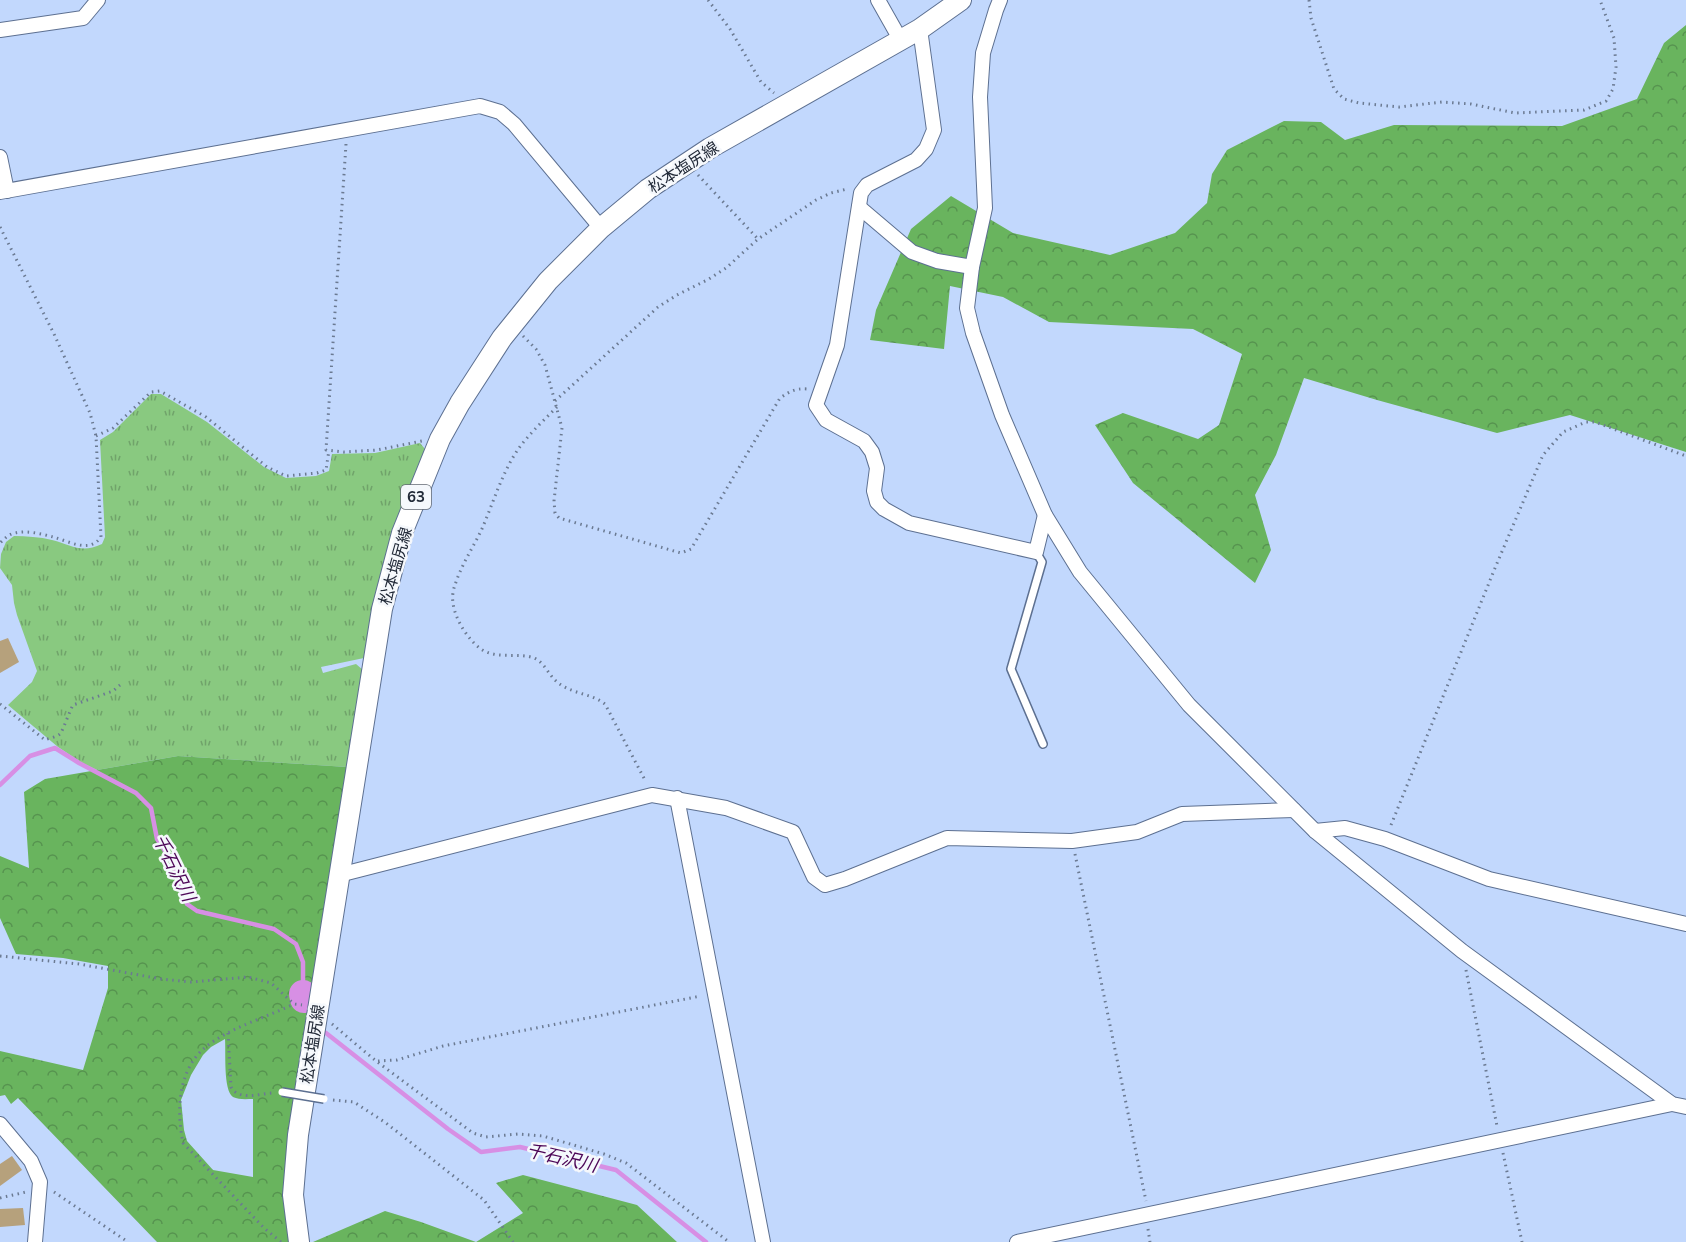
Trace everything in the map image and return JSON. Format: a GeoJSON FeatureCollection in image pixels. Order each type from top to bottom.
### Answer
{"type":"FeatureCollection","features":[{"type":"Feature","properties":{"kind":"main road","name":"松本塩尻線"},"geometry":{"type":"LineString","coordinates":[[299,1242],[293,1195],[298,1135],[382,609],[402,533],[440,439],[460,402],[502,338],[548,281],[601,228],[648,189],[710,148],[920,29],[962,0]]}},
{"type":"Feature","properties":{"kind":"street"},"geometry":{"type":"LineString","coordinates":[[0,30],[83,18],[98,0]]}},
{"type":"Feature","properties":{"kind":"street"},"geometry":{"type":"LineString","coordinates":[[878,0],[900,39]]}},
{"type":"Feature","properties":{"kind":"street"},"geometry":{"type":"LineString","coordinates":[[1000,0],[983,53],[980,97],[985,208],[972,267],[967,308],[973,333],[1002,415],[1045,515],[1080,572],[1189,705],[1314,831],[1462,951],[1679,1106]]}},
{"type":"Feature","properties":{"kind":"street"},"geometry":{"type":"LineString","coordinates":[[920,29],[934,130],[926,149],[916,160],[867,185],[861,193],[837,345],[816,405],[826,420],[864,441],[872,452],[877,468],[874,491],[877,502],[884,509],[909,523],[1036,552],[1045,515]]}},
{"type":"Feature","properties":{"kind":"street"},"geometry":{"type":"LineString","coordinates":[[0,157],[4,191],[480,105],[500,112],[514,124],[601,228]]}},
{"type":"Feature","properties":{"kind":"street"},"geometry":{"type":"LineString","coordinates":[[859,207],[912,252],[937,261],[972,267]]}},
{"type":"Feature","properties":{"kind":"street"},"geometry":{"type":"LineString","coordinates":[[339,875],[652,795],[726,808],[793,832],[814,877],[825,885],[947,838],[1072,841],[1137,832],[1182,814],[1294,810]]}},
{"type":"Feature","properties":{"kind":"street"},"geometry":{"type":"LineString","coordinates":[[677,798],[763,1242]]}},
{"type":"Feature","properties":{"kind":"street"},"geometry":{"type":"LineString","coordinates":[[1314,831],[1345,828],[1385,839],[1489,879],[1686,924]]}},
{"type":"Feature","properties":{"kind":"street"},"geometry":{"type":"LineString","coordinates":[[1017,1242],[1679,1106]]}},
{"type":"Feature","properties":{"kind":"street"},"geometry":{"type":"LineString","coordinates":[[0,1124],[31,1161],[40,1186],[35,1242]]}},
{"type":"Feature","properties":{"kind":"lane"},"geometry":{"type":"LineString","coordinates":[[1036,552],[1042,562],[1011,669],[1043,744]]}},
{"type":"Feature","properties":{"kind":"lane"},"geometry":{"type":"LineString","coordinates":[[282,1092],[324,1099]]}},
{"type":"Feature","properties":{"kind":"path"},"geometry":{"type":"LineString","coordinates":[[708,0],[730,29],[761,82],[788,104]]}},
{"type":"Feature","properties":{"kind":"path"},"geometry":{"type":"LineString","coordinates":[[1309,0],[1311,18],[1334,89],[1344,99],[1399,107],[1442,102],[1515,113],[1584,110],[1606,101],[1613,89],[1614,38],[1600,0]]}},
{"type":"Feature","properties":{"kind":"path"},"geometry":{"type":"LineString","coordinates":[[347,130],[326,450],[344,452],[377,450],[418,441],[440,439]]}},
{"type":"Feature","properties":{"kind":"path"},"geometry":{"type":"LineString","coordinates":[[687,164],[758,239]]}},
{"type":"Feature","properties":{"kind":"path"},"geometry":{"type":"LineString","coordinates":[[555,400],[658,307],[726,268],[758,239],[816,200],[831,193],[848,189],[861,193]]}},
{"type":"Feature","properties":{"kind":"path"},"geometry":{"type":"LineString","coordinates":[[0,227],[54,334],[90,413],[96,436],[101,537],[97,543],[87,546],[72,544],[41,534],[17,532],[8,535],[0,543]]}},
{"type":"Feature","properties":{"kind":"path"},"geometry":{"type":"LineString","coordinates":[[513,325],[536,349],[544,364],[562,428],[554,501],[555,513],[559,518],[681,553],[691,549],[780,398],[790,390],[800,388],[820,391]]}},
{"type":"Feature","properties":{"kind":"path"},"geometry":{"type":"LineString","coordinates":[[96,436],[113,428],[151,392],[160,391],[206,417],[267,467],[286,476],[326,470],[329,450]]}},
{"type":"Feature","properties":{"kind":"path"},"geometry":{"type":"LineString","coordinates":[[557,407],[518,449],[459,573],[454,588],[453,603],[458,619],[469,637],[481,650],[500,656],[530,656],[539,660],[556,682],[571,690],[597,697],[605,704],[652,795]]}},
{"type":"Feature","properties":{"kind":"path"},"geometry":{"type":"LineString","coordinates":[[1385,839],[1543,455],[1563,432],[1586,422],[1595,422],[1686,456]]}},
{"type":"Feature","properties":{"kind":"path"},"geometry":{"type":"LineString","coordinates":[[0,704],[45,740],[60,735],[73,705],[113,691],[120,685]]}},
{"type":"Feature","properties":{"kind":"path"},"geometry":{"type":"LineString","coordinates":[[1072,841],[1149,1215]]}},
{"type":"Feature","properties":{"kind":"path"},"geometry":{"type":"LineString","coordinates":[[1462,951],[1522,1242]]}},
{"type":"Feature","properties":{"kind":"path"},"geometry":{"type":"LineString","coordinates":[[0,956],[79,964],[191,982],[248,977],[271,983],[294,1004],[318,1008],[376,1061],[472,1133],[486,1137],[518,1134],[543,1136],[626,1163],[729,1242]]}},
{"type":"Feature","properties":{"kind":"path"},"geometry":{"type":"LineString","coordinates":[[376,1061],[397,1060],[443,1046],[715,994]]}},
{"type":"Feature","properties":{"kind":"path"},"geometry":{"type":"LineString","coordinates":[[281,1242],[183,1143],[179,1127],[179,1101],[188,1071],[200,1051],[228,1033],[294,1004]]}},
{"type":"Feature","properties":{"kind":"path"},"geometry":{"type":"LineString","coordinates":[[228,1033],[231,1087],[234,1094],[241,1096],[282,1092]]}},
{"type":"Feature","properties":{"kind":"path"},"geometry":{"type":"LineString","coordinates":[[324,1099],[354,1102],[386,1123],[484,1200],[513,1242]]}},
{"type":"Feature","properties":{"kind":"path"},"geometry":{"type":"LineString","coordinates":[[0,1198],[40,1186],[128,1242]]}},
{"type":"Feature","properties":{"kind":"green space"},"geometry":{"type":"Polygon","coordinates":[[[1686,25],[1686,452],[1570,415],[1497,433],[1304,378],[1276,455],[1255,495],[1271,550],[1255,583],[1133,483],[1095,425],[1123,413],[1198,439],[1219,425],[1242,354],[1193,329],[1049,322],[1003,297],[950,286],[944,349],[870,340],[876,310],[911,229],[951,196],[1013,233],[1110,255],[1175,233],[1207,203],[1212,174],[1227,150],[1284,121],[1321,122],[1345,140],[1394,125],[1562,126],[1637,99],[1664,43],[1686,25]]]}},
{"type":"Feature","properties":{"kind":"green space"},"geometry":{"type":"Polygon","coordinates":[[[151,394],[161,394],[207,422],[264,467],[286,478],[316,476],[329,471],[332,454],[375,453],[420,443],[425,449],[391,539],[375,600],[364,658],[321,667],[323,673],[356,664],[363,670],[347,767],[178,756],[97,770],[58,747],[8,705],[32,682],[37,671],[17,615],[12,585],[0,568],[1,554],[6,542],[14,536],[19,536],[47,539],[77,548],[95,547],[102,544],[105,537],[100,440],[113,432],[151,394]]]}},
{"type":"Feature","properties":{"kind":"green space"},"geometry":{"type":"Polygon","coordinates":[[[178,756],[347,767],[287,1163],[290,1242],[157,1242],[18,1098],[11,1104],[5,1095],[0,1096],[0,1051],[83,1070],[108,988],[108,966],[63,958],[16,954],[0,918],[0,856],[29,868],[24,792],[45,779],[178,756]],[[225,1039],[203,1055],[191,1075],[181,1100],[184,1130],[187,1141],[213,1170],[253,1177],[253,1099],[235,1098],[230,1093],[226,1079],[225,1039]]]}},
{"type":"Feature","properties":{"kind":"green space"},"geometry":{"type":"Polygon","coordinates":[[[523,1175],[637,1205],[677,1242],[476,1242],[523,1213],[496,1183],[523,1175]]]}},
{"type":"Feature","properties":{"kind":"green space"},"geometry":{"type":"Polygon","coordinates":[[[385,1211],[421,1222],[476,1242],[313,1242],[385,1211]]]}},
{"type":"Feature","properties":{"kind":"building"},"geometry":{"type":"Polygon","coordinates":[[[8,638],[19,662],[0,673],[0,641],[8,638]]]}},
{"type":"Feature","properties":{"kind":"building"},"geometry":{"type":"Polygon","coordinates":[[[12,1156],[22,1170],[0,1186],[0,1164],[12,1156]]]}},
{"type":"Feature","properties":{"kind":"building"},"geometry":{"type":"Polygon","coordinates":[[[23,1208],[25,1225],[0,1227],[0,1209],[23,1208]]]}},
{"type":"Feature","properties":{"kind":"waterway","name":"千石沢川"},"geometry":{"type":"LineString","coordinates":[[0,785],[30,756],[55,748],[136,793],[151,808],[157,839],[173,863],[187,904],[197,911],[274,929],[296,944],[303,962],[303,994]]}},
{"type":"Feature","properties":{"kind":"waterway","name":"千石沢川"},"geometry":{"type":"LineString","coordinates":[[303,994],[304,999]]}},
{"type":"Feature","properties":{"kind":"waterway","name":"千石沢川"},"geometry":{"type":"LineString","coordinates":[[326,1033],[448,1129],[481,1152],[520,1147],[616,1170],[706,1242]]}}]}
